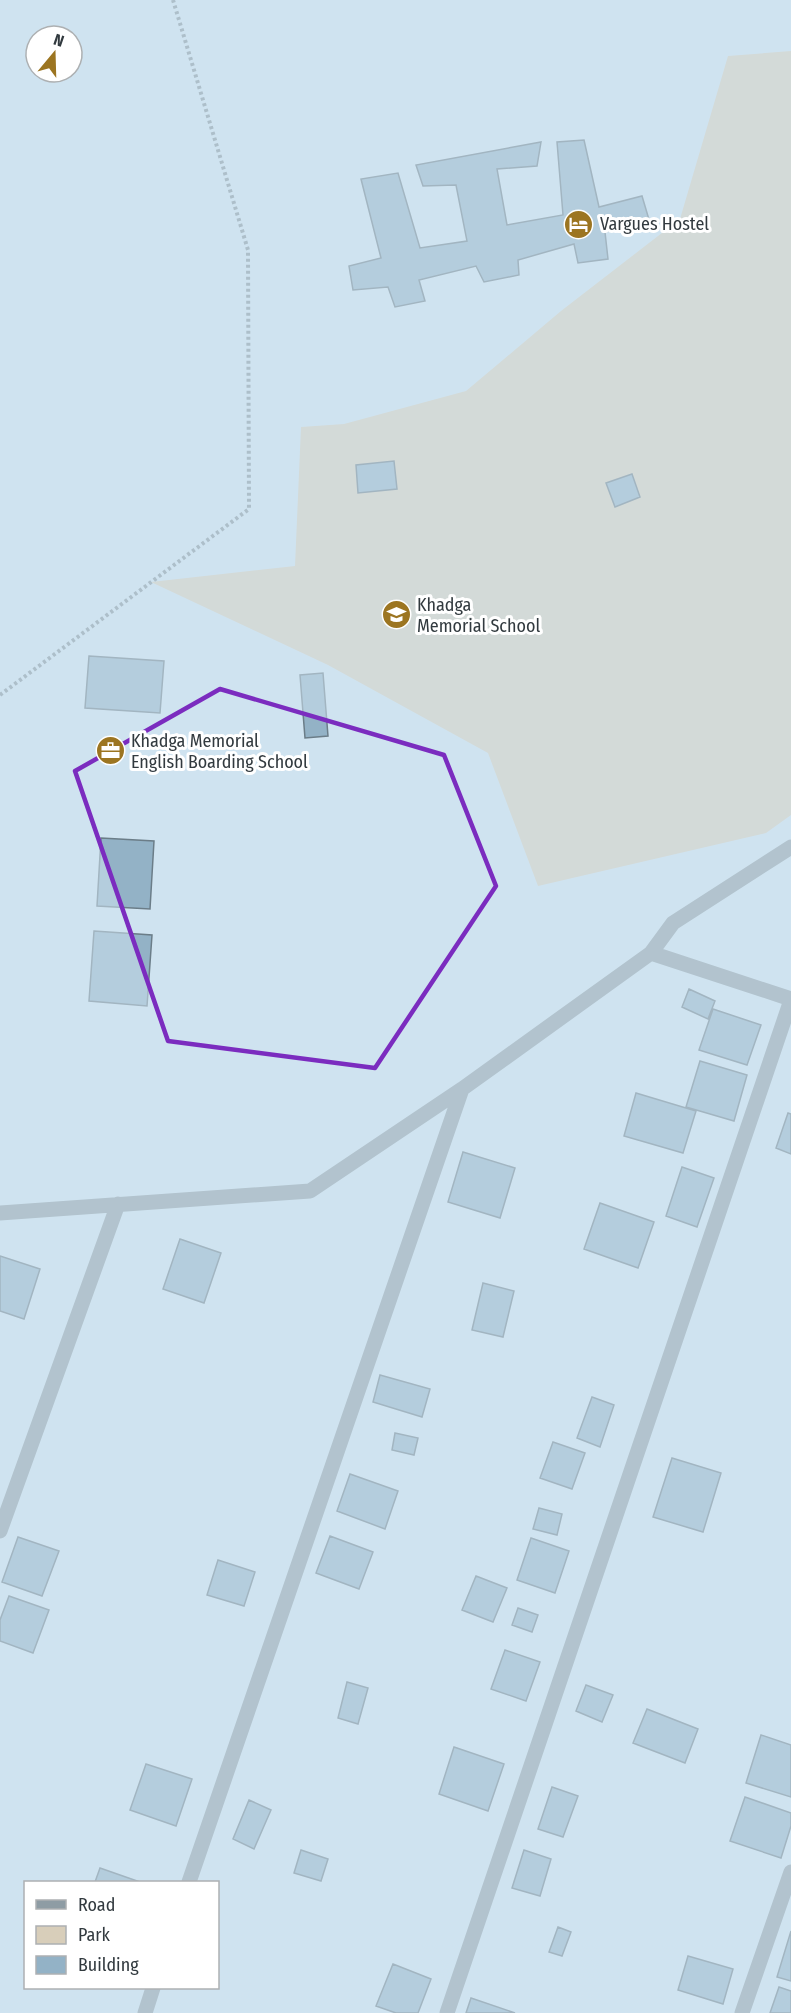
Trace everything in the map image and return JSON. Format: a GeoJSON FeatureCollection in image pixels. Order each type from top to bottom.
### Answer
{"type":"FeatureCollection","features":[{"type":"Feature","properties":{"kind":"street"},"geometry":{"type":"LineString","coordinates":[[0,1213],[310,1191],[462,1089],[651,953],[673,923],[791,847]]}},
{"type":"Feature","properties":{"kind":"street"},"geometry":{"type":"LineString","coordinates":[[447,2013],[791,1000],[651,953]]}},
{"type":"Feature","properties":{"kind":"street"},"geometry":{"type":"LineString","coordinates":[[189,1881],[462,1089]]}},
{"type":"Feature","properties":{"kind":"street"},"geometry":{"type":"LineString","coordinates":[[0,1531],[118,1204]]}},
{"type":"Feature","properties":{"kind":"street"},"geometry":{"type":"LineString","coordinates":[[742,2013],[791,1872]]}},
{"type":"Feature","properties":{"kind":"street"},"geometry":{"type":"LineString","coordinates":[[145,2013],[153,1989]]}},
{"type":"Feature","properties":{"kind":"path"},"geometry":{"type":"LineString","coordinates":[[0,695],[249,509],[248,250],[173,0]]}},
{"type":"Feature","properties":{"kind":"highlighted area"},"geometry":{"type":"Polygon","coordinates":[[[220,689],[444,755],[496,886],[375,1068],[168,1041],[75,771],[220,689]]]}},
{"type":"Feature","properties":{"kind":"green space"},"geometry":{"type":"Polygon","coordinates":[[[791,51],[791,815],[766,833],[538,886],[488,753],[328,665],[151,582],[295,566],[301,427],[344,424],[466,391],[561,311],[680,219],[728,56],[791,51]]]}},
{"type":"Feature","properties":{"kind":"building","name":"Vargues Hostel"},"geometry":{"type":"Polygon","coordinates":[[[584,140],[599,207],[642,196],[650,223],[605,232],[608,259],[578,263],[574,244],[518,260],[519,275],[484,282],[476,266],[419,280],[425,301],[395,307],[388,287],[353,290],[349,266],[381,258],[361,179],[398,173],[420,248],[467,241],[456,185],[423,186],[416,165],[541,142],[537,166],[497,169],[507,225],[563,215],[557,142],[584,140]]]}},
{"type":"Feature","properties":{"kind":"building"},"geometry":{"type":"Polygon","coordinates":[[[394,461],[397,489],[358,493],[356,465],[394,461]]]}},
{"type":"Feature","properties":{"kind":"building"},"geometry":{"type":"Polygon","coordinates":[[[632,474],[640,497],[615,507],[606,483],[632,474]]]}},
{"type":"Feature","properties":{"kind":"building"},"geometry":{"type":"Polygon","coordinates":[[[89,656],[164,661],[160,713],[85,708],[89,656]]]}},
{"type":"Feature","properties":{"kind":"building"},"geometry":{"type":"Polygon","coordinates":[[[323,673],[328,736],[305,738],[300,675],[323,673]]]}},
{"type":"Feature","properties":{"kind":"building"},"geometry":{"type":"Polygon","coordinates":[[[101,838],[154,841],[150,909],[97,906],[101,838]]]}},
{"type":"Feature","properties":{"kind":"building"},"geometry":{"type":"Polygon","coordinates":[[[94,931],[152,935],[147,1006],[89,1001],[94,931]]]}},
{"type":"Feature","properties":{"kind":"building"},"geometry":{"type":"Polygon","coordinates":[[[689,989],[715,1001],[708,1019],[682,1007],[689,989]]]}},
{"type":"Feature","properties":{"kind":"building"},"geometry":{"type":"Polygon","coordinates":[[[713,1009],[761,1025],[747,1065],[699,1050],[713,1009]]]}},
{"type":"Feature","properties":{"kind":"building"},"geometry":{"type":"Polygon","coordinates":[[[700,1061],[747,1075],[734,1121],[686,1107],[700,1061]]]}},
{"type":"Feature","properties":{"kind":"building"},"geometry":{"type":"Polygon","coordinates":[[[636,1093],[696,1111],[683,1153],[624,1136],[636,1093]]]}},
{"type":"Feature","properties":{"kind":"building"},"geometry":{"type":"Polygon","coordinates":[[[788,1113],[791,1114],[791,1154],[776,1148],[788,1113]]]}},
{"type":"Feature","properties":{"kind":"building"},"geometry":{"type":"Polygon","coordinates":[[[463,1152],[515,1168],[500,1218],[448,1202],[463,1152]]]}},
{"type":"Feature","properties":{"kind":"building"},"geometry":{"type":"Polygon","coordinates":[[[682,1167],[714,1178],[697,1227],[666,1216],[682,1167]]]}},
{"type":"Feature","properties":{"kind":"building"},"geometry":{"type":"Polygon","coordinates":[[[600,1203],[654,1222],[638,1268],[584,1249],[600,1203]]]}},
{"type":"Feature","properties":{"kind":"building"},"geometry":{"type":"Polygon","coordinates":[[[180,1239],[221,1253],[204,1303],[163,1289],[180,1239]]]}},
{"type":"Feature","properties":{"kind":"building"},"geometry":{"type":"Polygon","coordinates":[[[0,1256],[40,1269],[24,1319],[0,1311],[0,1256]]]}},
{"type":"Feature","properties":{"kind":"building"},"geometry":{"type":"Polygon","coordinates":[[[483,1283],[514,1291],[503,1337],[472,1330],[483,1283]]]}},
{"type":"Feature","properties":{"kind":"building"},"geometry":{"type":"Polygon","coordinates":[[[380,1375],[430,1389],[422,1417],[373,1402],[380,1375]]]}},
{"type":"Feature","properties":{"kind":"building"},"geometry":{"type":"Polygon","coordinates":[[[592,1397],[614,1405],[600,1447],[577,1438],[592,1397]]]}},
{"type":"Feature","properties":{"kind":"building"},"geometry":{"type":"Polygon","coordinates":[[[395,1433],[418,1438],[414,1455],[392,1450],[395,1433]]]}},
{"type":"Feature","properties":{"kind":"building"},"geometry":{"type":"Polygon","coordinates":[[[553,1442],[585,1453],[572,1489],[540,1478],[553,1442]]]}},
{"type":"Feature","properties":{"kind":"building"},"geometry":{"type":"Polygon","coordinates":[[[672,1458],[721,1473],[703,1532],[653,1517],[672,1458]]]}},
{"type":"Feature","properties":{"kind":"building"},"geometry":{"type":"Polygon","coordinates":[[[350,1474],[398,1491],[385,1529],[337,1511],[350,1474]]]}},
{"type":"Feature","properties":{"kind":"building"},"geometry":{"type":"Polygon","coordinates":[[[539,1508],[562,1514],[557,1535],[533,1529],[539,1508]]]}},
{"type":"Feature","properties":{"kind":"building"},"geometry":{"type":"Polygon","coordinates":[[[330,1536],[373,1552],[359,1589],[316,1573],[330,1536]]]}},
{"type":"Feature","properties":{"kind":"building"},"geometry":{"type":"Polygon","coordinates":[[[18,1537],[59,1551],[42,1596],[2,1582],[18,1537]]]}},
{"type":"Feature","properties":{"kind":"building"},"geometry":{"type":"Polygon","coordinates":[[[531,1538],[569,1551],[555,1593],[517,1580],[531,1538]]]}},
{"type":"Feature","properties":{"kind":"building"},"geometry":{"type":"Polygon","coordinates":[[[218,1560],[255,1572],[244,1606],[207,1595],[218,1560]]]}},
{"type":"Feature","properties":{"kind":"building"},"geometry":{"type":"Polygon","coordinates":[[[476,1576],[507,1588],[493,1622],[462,1610],[476,1576]]]}},
{"type":"Feature","properties":{"kind":"building"},"geometry":{"type":"Polygon","coordinates":[[[9,1596],[49,1610],[33,1653],[0,1641],[0,1620],[9,1596]]]}},
{"type":"Feature","properties":{"kind":"building"},"geometry":{"type":"Polygon","coordinates":[[[518,1608],[538,1615],[532,1632],[512,1625],[518,1608]]]}},
{"type":"Feature","properties":{"kind":"building"},"geometry":{"type":"Polygon","coordinates":[[[505,1650],[540,1662],[526,1701],[491,1689],[505,1650]]]}},
{"type":"Feature","properties":{"kind":"building"},"geometry":{"type":"Polygon","coordinates":[[[347,1682],[368,1688],[358,1724],[338,1718],[347,1682]]]}},
{"type":"Feature","properties":{"kind":"building"},"geometry":{"type":"Polygon","coordinates":[[[586,1685],[613,1695],[602,1722],[576,1711],[586,1685]]]}},
{"type":"Feature","properties":{"kind":"building"},"geometry":{"type":"Polygon","coordinates":[[[647,1709],[698,1729],[685,1763],[633,1743],[647,1709]]]}},
{"type":"Feature","properties":{"kind":"building"},"geometry":{"type":"Polygon","coordinates":[[[761,1735],[791,1745],[791,1797],[746,1783],[761,1735]]]}},
{"type":"Feature","properties":{"kind":"building"},"geometry":{"type":"Polygon","coordinates":[[[454,1747],[504,1764],[488,1811],[439,1794],[454,1747]]]}},
{"type":"Feature","properties":{"kind":"building"},"geometry":{"type":"Polygon","coordinates":[[[146,1764],[192,1779],[176,1826],[130,1810],[146,1764]]]}},
{"type":"Feature","properties":{"kind":"building"},"geometry":{"type":"Polygon","coordinates":[[[552,1787],[578,1796],[563,1837],[538,1829],[552,1787]]]}},
{"type":"Feature","properties":{"kind":"building"},"geometry":{"type":"Polygon","coordinates":[[[745,1797],[791,1813],[791,1826],[781,1858],[730,1841],[745,1797]]]}},
{"type":"Feature","properties":{"kind":"building"},"geometry":{"type":"Polygon","coordinates":[[[249,1800],[271,1810],[254,1849],[233,1839],[249,1800]]]}},
{"type":"Feature","properties":{"kind":"building"},"geometry":{"type":"Polygon","coordinates":[[[301,1850],[328,1859],[321,1881],[294,1873],[301,1850]]]}},
{"type":"Feature","properties":{"kind":"building"},"geometry":{"type":"Polygon","coordinates":[[[524,1850],[551,1859],[540,1896],[512,1888],[524,1850]]]}},
{"type":"Feature","properties":{"kind":"building"},"geometry":{"type":"Polygon","coordinates":[[[100,1868],[137,1881],[95,1881],[100,1868]]]}},
{"type":"Feature","properties":{"kind":"building"},"geometry":{"type":"Polygon","coordinates":[[[558,1927],[571,1932],[562,1956],[549,1952],[558,1927]]]}},
{"type":"Feature","properties":{"kind":"building"},"geometry":{"type":"Polygon","coordinates":[[[791,1931],[791,1981],[777,1977],[791,1931]]]}},
{"type":"Feature","properties":{"kind":"building"},"geometry":{"type":"Polygon","coordinates":[[[688,1956],[733,1969],[723,2004],[678,1990],[688,1956]]]}},
{"type":"Feature","properties":{"kind":"building"},"geometry":{"type":"Polygon","coordinates":[[[393,1964],[431,1979],[418,2013],[396,2013],[376,2006],[393,1964]]]}},
{"type":"Feature","properties":{"kind":"building"},"geometry":{"type":"Polygon","coordinates":[[[779,1987],[791,1991],[791,2013],[770,2013],[779,1987]]]}},
{"type":"Feature","properties":{"kind":"building"},"geometry":{"type":"Polygon","coordinates":[[[471,1998],[515,2013],[466,2013],[471,1998]]]}},
{"type":"Feature","properties":{"kind":"place","name":"Vargues Hostel"},"geometry":{"type":"Point","coordinates":[579,224]}},
{"type":"Feature","properties":{"kind":"place","name":"Khadga Memorial School"},"geometry":{"type":"Point","coordinates":[396,615]}},
{"type":"Feature","properties":{"kind":"place","name":"Khadga Memorial English Boarding School"},"geometry":{"type":"Point","coordinates":[110,751]}}]}
